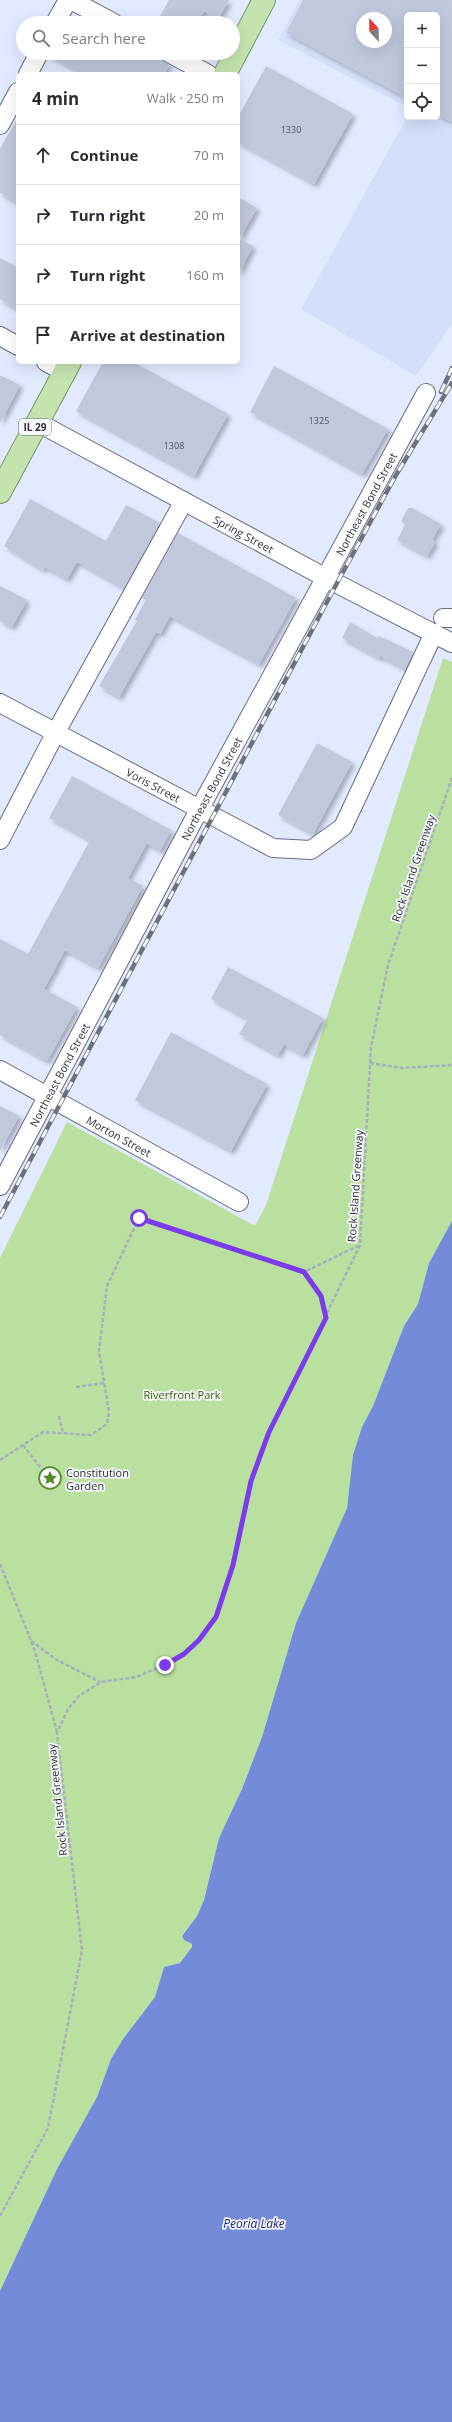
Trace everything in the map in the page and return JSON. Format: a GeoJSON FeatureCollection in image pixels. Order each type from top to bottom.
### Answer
{"type":"FeatureCollection","features":[{"type":"Feature","properties":{"kind":"main road"},"geometry":{"type":"LineString","coordinates":[[240,44],[264,0]]}},
{"type":"Feature","properties":{"kind":"main road"},"geometry":{"type":"LineString","coordinates":[[225,72],[232,60]]}},
{"type":"Feature","properties":{"kind":"main road","name":"IL 29"},"geometry":{"type":"LineString","coordinates":[[0,492],[37,422],[60,365]]}},
{"type":"Feature","properties":{"kind":"street"},"geometry":{"type":"LineString","coordinates":[[59,16],[68,0]]}},
{"type":"Feature","properties":{"kind":"street"},"geometry":{"type":"LineString","coordinates":[[72,0],[101,16]]}},
{"type":"Feature","properties":{"kind":"street"},"geometry":{"type":"LineString","coordinates":[[29,72],[35,60]]}},
{"type":"Feature","properties":{"kind":"street"},"geometry":{"type":"LineString","coordinates":[[182,60],[204,72]]}},
{"type":"Feature","properties":{"kind":"street"},"geometry":{"type":"LineString","coordinates":[[0,125],[16,96]]}},
{"type":"Feature","properties":{"kind":"street"},"geometry":{"type":"LineString","coordinates":[[0,336],[16,345]]}},
{"type":"Feature","properties":{"kind":"street","name":"Northeast Bond Street"},"geometry":{"type":"LineString","coordinates":[[0,1186],[200,808],[426,393]]}},
{"type":"Feature","properties":{"kind":"street","name":"Spring Street"},"geometry":{"type":"LineString","coordinates":[[37,422],[326,578],[443,623],[452,642]]}},
{"type":"Feature","properties":{"kind":"street"},"geometry":{"type":"LineString","coordinates":[[0,840],[56,732],[184,501]]}},
{"type":"Feature","properties":{"kind":"street","name":"Voris Street"},"geometry":{"type":"LineString","coordinates":[[0,703],[273,848],[311,850],[343,827],[443,623]]}},
{"type":"Feature","properties":{"kind":"street","name":"Morton Street"},"geometry":{"type":"LineString","coordinates":[[0,1070],[239,1202]]}},
{"type":"Feature","properties":{"kind":"path","name":"Rock Island Greenway"},"geometry":{"type":"LineString","coordinates":[[0,2216],[48,2128],[82,1950],[57,1732],[68,1709],[79,1696],[101,1682],[136,1676],[165,1665],[184,1654],[199,1640],[216,1617],[233,1565],[251,1481],[269,1432],[326,1318],[360,1245],[371,1047],[388,965],[452,778]]}},
{"type":"Feature","properties":{"kind":"path"},"geometry":{"type":"LineString","coordinates":[[370,1063],[402,1068],[452,1065]]}},
{"type":"Feature","properties":{"kind":"path"},"geometry":{"type":"LineString","coordinates":[[0,1460],[43,1432],[91,1435],[107,1424],[110,1412],[99,1351],[106,1286],[139,1218],[304,1272],[321,1296],[326,1318]]}},
{"type":"Feature","properties":{"kind":"path"},"geometry":{"type":"LineString","coordinates":[[304,1272],[360,1245]]}},
{"type":"Feature","properties":{"kind":"path"},"geometry":{"type":"LineString","coordinates":[[76,1387],[104,1383]]}},
{"type":"Feature","properties":{"kind":"path"},"geometry":{"type":"LineString","coordinates":[[59,1416],[63,1433]]}},
{"type":"Feature","properties":{"kind":"path"},"geometry":{"type":"LineString","coordinates":[[23,1445],[44,1472]]}},
{"type":"Feature","properties":{"kind":"path"},"geometry":{"type":"LineString","coordinates":[[50,1470],[57,1473],[59,1479],[55,1486],[49,1488],[44,1485],[41,1477],[44,1472],[50,1470]]}},
{"type":"Feature","properties":{"kind":"path"},"geometry":{"type":"LineString","coordinates":[[0,1564],[31,1640],[57,1732]]}},
{"type":"Feature","properties":{"kind":"path"},"geometry":{"type":"LineString","coordinates":[[31,1640],[57,1660],[101,1682]]}},
{"type":"Feature","properties":{"kind":"shaded area"},"geometry":{"type":"Polygon","coordinates":[[[300,0],[452,0],[452,324],[416,376],[301,309],[405,120],[440,120],[440,12],[404,12],[404,105],[278,40],[300,0]]]}},
{"type":"Feature","properties":{"kind":"green space","name":"Riverfront Park"},"geometry":{"type":"Polygon","coordinates":[[[443,658],[452,662],[452,1221],[429,1263],[418,1304],[404,1326],[373,1406],[362,1428],[353,1455],[347,1508],[296,1623],[262,1737],[242,1789],[219,1838],[204,1900],[197,1916],[182,1935],[184,1940],[192,1944],[192,1947],[180,1963],[164,1967],[155,1997],[123,2039],[111,2059],[97,2097],[57,2169],[0,2291],[0,1258],[67,1122],[255,1226],[266,1205],[443,658]]]}},
{"type":"Feature","properties":{"kind":"water","name":"Peoria Lake"},"geometry":{"type":"Polygon","coordinates":[[[452,1221],[452,2422],[0,2422],[0,2291],[57,2169],[97,2097],[111,2059],[123,2039],[155,1997],[164,1967],[180,1963],[192,1947],[192,1944],[184,1940],[182,1936],[197,1916],[204,1900],[219,1838],[242,1789],[262,1737],[296,1623],[347,1508],[353,1455],[362,1427],[373,1406],[404,1326],[418,1304],[429,1263],[452,1221]]]}},
{"type":"Feature","properties":{"kind":"building"},"geometry":{"type":"Polygon","coordinates":[[[169,0],[229,0],[220,16],[213,16],[204,11],[201,16],[160,16],[169,0]]]}},
{"type":"Feature","properties":{"kind":"building"},"geometry":{"type":"Polygon","coordinates":[[[303,0],[452,0],[452,122],[440,116],[440,12],[404,12],[404,96],[286,33],[303,0]]]}},
{"type":"Feature","properties":{"kind":"building"},"geometry":{"type":"Polygon","coordinates":[[[58,60],[162,60],[169,65],[165,72],[79,72],[58,60]]]}},
{"type":"Feature","properties":{"kind":"building"},"geometry":{"type":"Polygon","coordinates":[[[266,66],[353,114],[314,184],[240,143],[240,113],[266,66]]]}},
{"type":"Feature","properties":{"kind":"building"},"geometry":{"type":"Polygon","coordinates":[[[16,121],[16,202],[0,193],[0,149],[16,121]]]}},
{"type":"Feature","properties":{"kind":"building"},"geometry":{"type":"Polygon","coordinates":[[[240,198],[257,208],[240,237],[240,198]]]}},
{"type":"Feature","properties":{"kind":"building"},"geometry":{"type":"Polygon","coordinates":[[[240,240],[253,246],[240,270],[240,240]]]}},
{"type":"Feature","properties":{"kind":"building"},"geometry":{"type":"Polygon","coordinates":[[[0,258],[16,267],[16,309],[0,299],[0,258]]]}},
{"type":"Feature","properties":{"kind":"building"},"geometry":{"type":"Polygon","coordinates":[[[102,364],[137,364],[228,414],[194,476],[76,411],[102,364]]]}},
{"type":"Feature","properties":{"kind":"building"},"geometry":{"type":"Polygon","coordinates":[[[274,366],[388,429],[362,474],[250,412],[274,366]]]}},
{"type":"Feature","properties":{"kind":"building"},"geometry":{"type":"Polygon","coordinates":[[[0,375],[20,385],[0,423],[0,375]]]}},
{"type":"Feature","properties":{"kind":"building"},"geometry":{"type":"Polygon","coordinates":[[[30,499],[106,541],[126,505],[160,523],[124,588],[77,562],[67,579],[45,567],[43,570],[4,546],[30,499]]]}},
{"type":"Feature","properties":{"kind":"building"},"geometry":{"type":"Polygon","coordinates":[[[408,508],[412,508],[441,524],[432,540],[435,542],[427,556],[397,540],[405,525],[401,521],[408,508]]]}},
{"type":"Feature","properties":{"kind":"building"},"geometry":{"type":"Polygon","coordinates":[[[178,533],[296,598],[259,664],[170,616],[160,634],[156,632],[119,697],[99,686],[137,621],[135,620],[146,600],[142,598],[178,533]]]}},
{"type":"Feature","properties":{"kind":"building"},"geometry":{"type":"Polygon","coordinates":[[[0,586],[27,600],[12,627],[0,621],[0,586]]]}},
{"type":"Feature","properties":{"kind":"building"},"geometry":{"type":"Polygon","coordinates":[[[350,622],[377,638],[379,636],[413,652],[405,669],[380,656],[379,658],[342,638],[350,622]]]}},
{"type":"Feature","properties":{"kind":"building"},"geometry":{"type":"Polygon","coordinates":[[[317,743],[352,762],[313,834],[278,815],[317,743]]]}},
{"type":"Feature","properties":{"kind":"building"},"geometry":{"type":"Polygon","coordinates":[[[72,776],[171,830],[160,851],[147,843],[128,878],[143,886],[98,968],[65,950],[44,989],[77,1007],[47,1061],[0,1035],[0,939],[28,954],[90,840],[49,818],[72,776]]]}},
{"type":"Feature","properties":{"kind":"building"},"geometry":{"type":"Polygon","coordinates":[[[228,967],[323,1018],[303,1055],[284,1044],[278,1055],[239,1034],[248,1019],[211,999],[228,967]]]}},
{"type":"Feature","properties":{"kind":"building"},"geometry":{"type":"Polygon","coordinates":[[[171,1032],[267,1084],[231,1151],[135,1100],[171,1032]]]}},
{"type":"Feature","properties":{"kind":"building"},"geometry":{"type":"Polygon","coordinates":[[[0,1106],[19,1116],[0,1151],[0,1106]]]}},
{"type":"Feature","properties":{"kind":"railway"},"geometry":{"type":"LineString","coordinates":[[441,392],[452,368]]}},
{"type":"Feature","properties":{"kind":"railway"},"geometry":{"type":"LineString","coordinates":[[0,1217],[337,583],[396,475],[452,383]]}},
{"type":"Feature","properties":{"kind":"place","name":"Constitution Garden"},"geometry":{"type":"Point","coordinates":[50,1478]}},
{"type":"Feature","properties":{"kind":"route"},"geometry":{"type":"LineString","coordinates":[[139,1218],[304,1272],[314,1283],[321,1296],[326,1318],[269,1432],[251,1481],[233,1565],[216,1617],[199,1640],[184,1654],[165,1665]]}}]}
